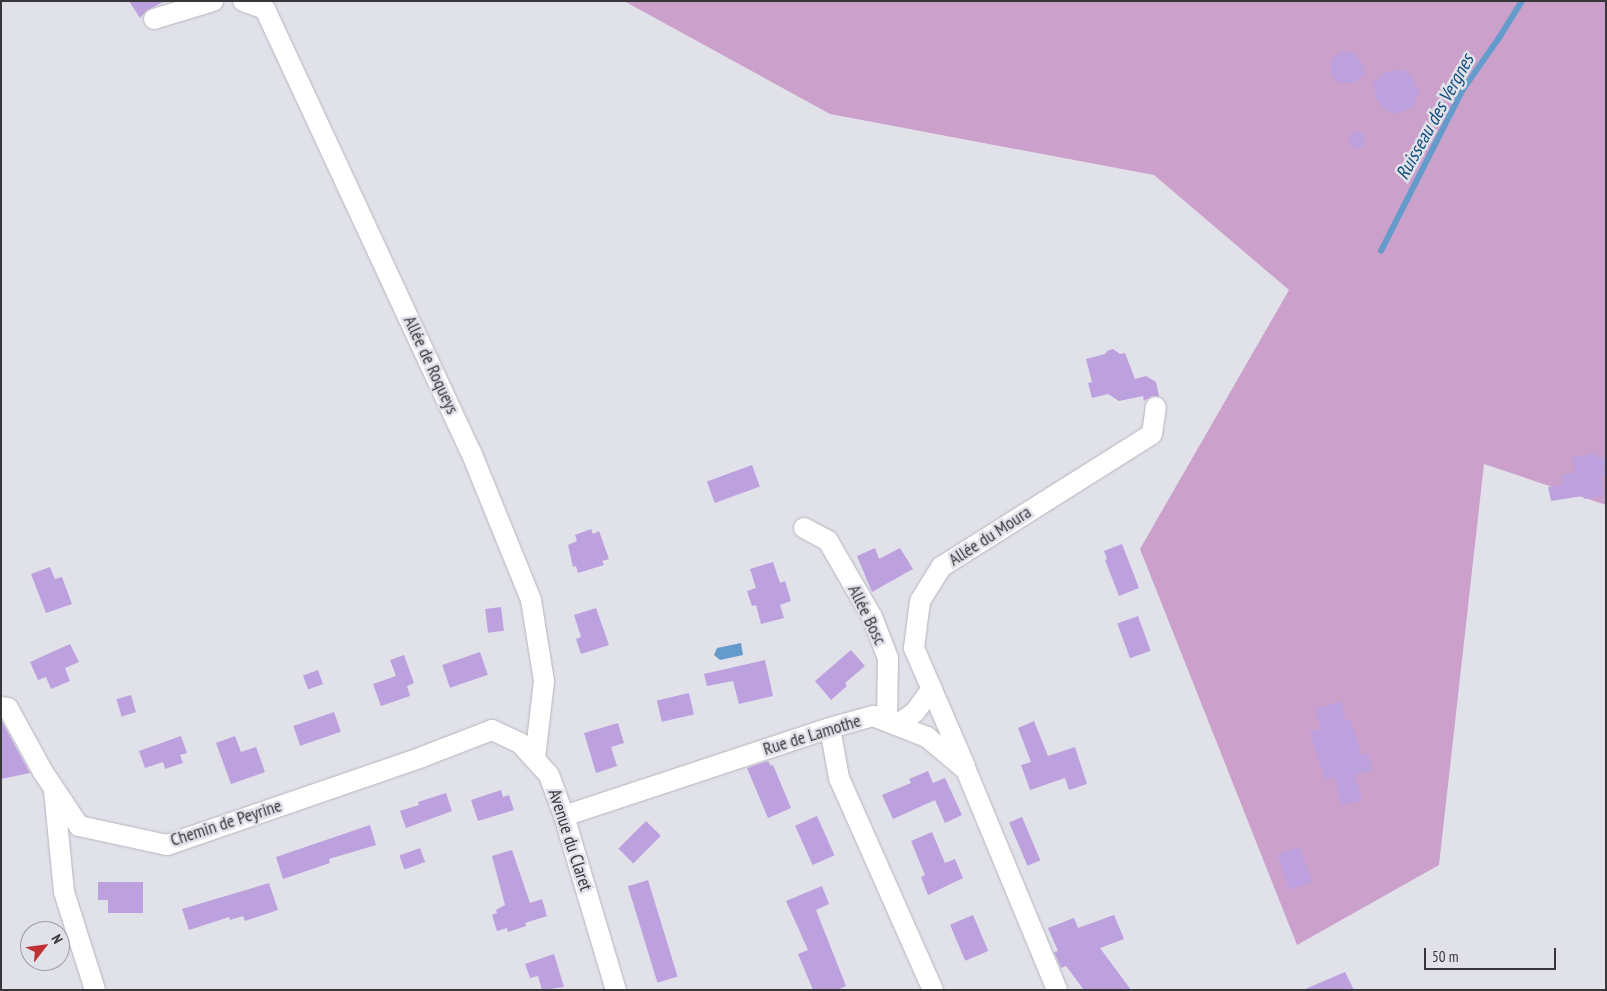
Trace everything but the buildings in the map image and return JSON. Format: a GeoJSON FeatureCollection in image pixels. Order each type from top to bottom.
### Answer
{"type":"FeatureCollection","features":[{"type":"Feature","properties":{"kind":"street"},"geometry":{"type":"LineString","coordinates":[[154,19],[213,1]]}},
{"type":"Feature","properties":{"kind":"street","name":"Allée de Roqueys"},"geometry":{"type":"LineString","coordinates":[[242,1],[265,9],[471,452],[531,600],[544,681],[535,759]]}},
{"type":"Feature","properties":{"kind":"street","name":"Allée du Moura"},"geometry":{"type":"LineString","coordinates":[[966,770],[914,648],[920,601],[941,567],[1152,434],[1156,407]]}},
{"type":"Feature","properties":{"kind":"street","name":"Allée Bosc"},"geometry":{"type":"LineString","coordinates":[[804,528],[828,541],[872,617],[888,658],[892,723]]}},
{"type":"Feature","properties":{"kind":"street"},"geometry":{"type":"LineString","coordinates":[[892,723],[915,712],[932,689]]}},
{"type":"Feature","properties":{"kind":"street","name":"Chemin de Peyrine"},"geometry":{"type":"LineString","coordinates":[[1,707],[8,708],[79,826],[167,844],[422,757]]}},
{"type":"Feature","properties":{"kind":"street","name":"Rue de Lamothe"},"geometry":{"type":"LineString","coordinates":[[564,816],[830,728],[873,716],[927,737],[966,770],[1057,990]]}},
{"type":"Feature","properties":{"kind":"street"},"geometry":{"type":"LineString","coordinates":[[830,728],[839,778],[933,990]]}},
{"type":"Feature","properties":{"kind":"street","name":"Avenue du Claret"},"geometry":{"type":"LineString","coordinates":[[422,757],[492,730],[520,742],[549,775],[564,816],[616,990]]}},
{"type":"Feature","properties":{"kind":"street"},"geometry":{"type":"LineString","coordinates":[[54,787],[64,892],[95,990]]}},
{"type":"Feature","properties":{"kind":"shaded area"},"geometry":{"type":"Polygon","coordinates":[[[624,1],[1606,1],[1606,505],[1484,464],[1439,865],[1297,945],[1140,549],[1289,290],[1154,175],[830,114],[624,1]]]}},
{"type":"Feature","properties":{"kind":"water"},"geometry":{"type":"Polygon","coordinates":[[[741,643],[743,655],[720,660],[714,655],[717,648],[741,643]]]}},
{"type":"Feature","properties":{"kind":"waterway","name":"Ruisseau des Vergnes"},"geometry":{"type":"LineString","coordinates":[[1381,251],[1462,91],[1522,1]]}}]}
